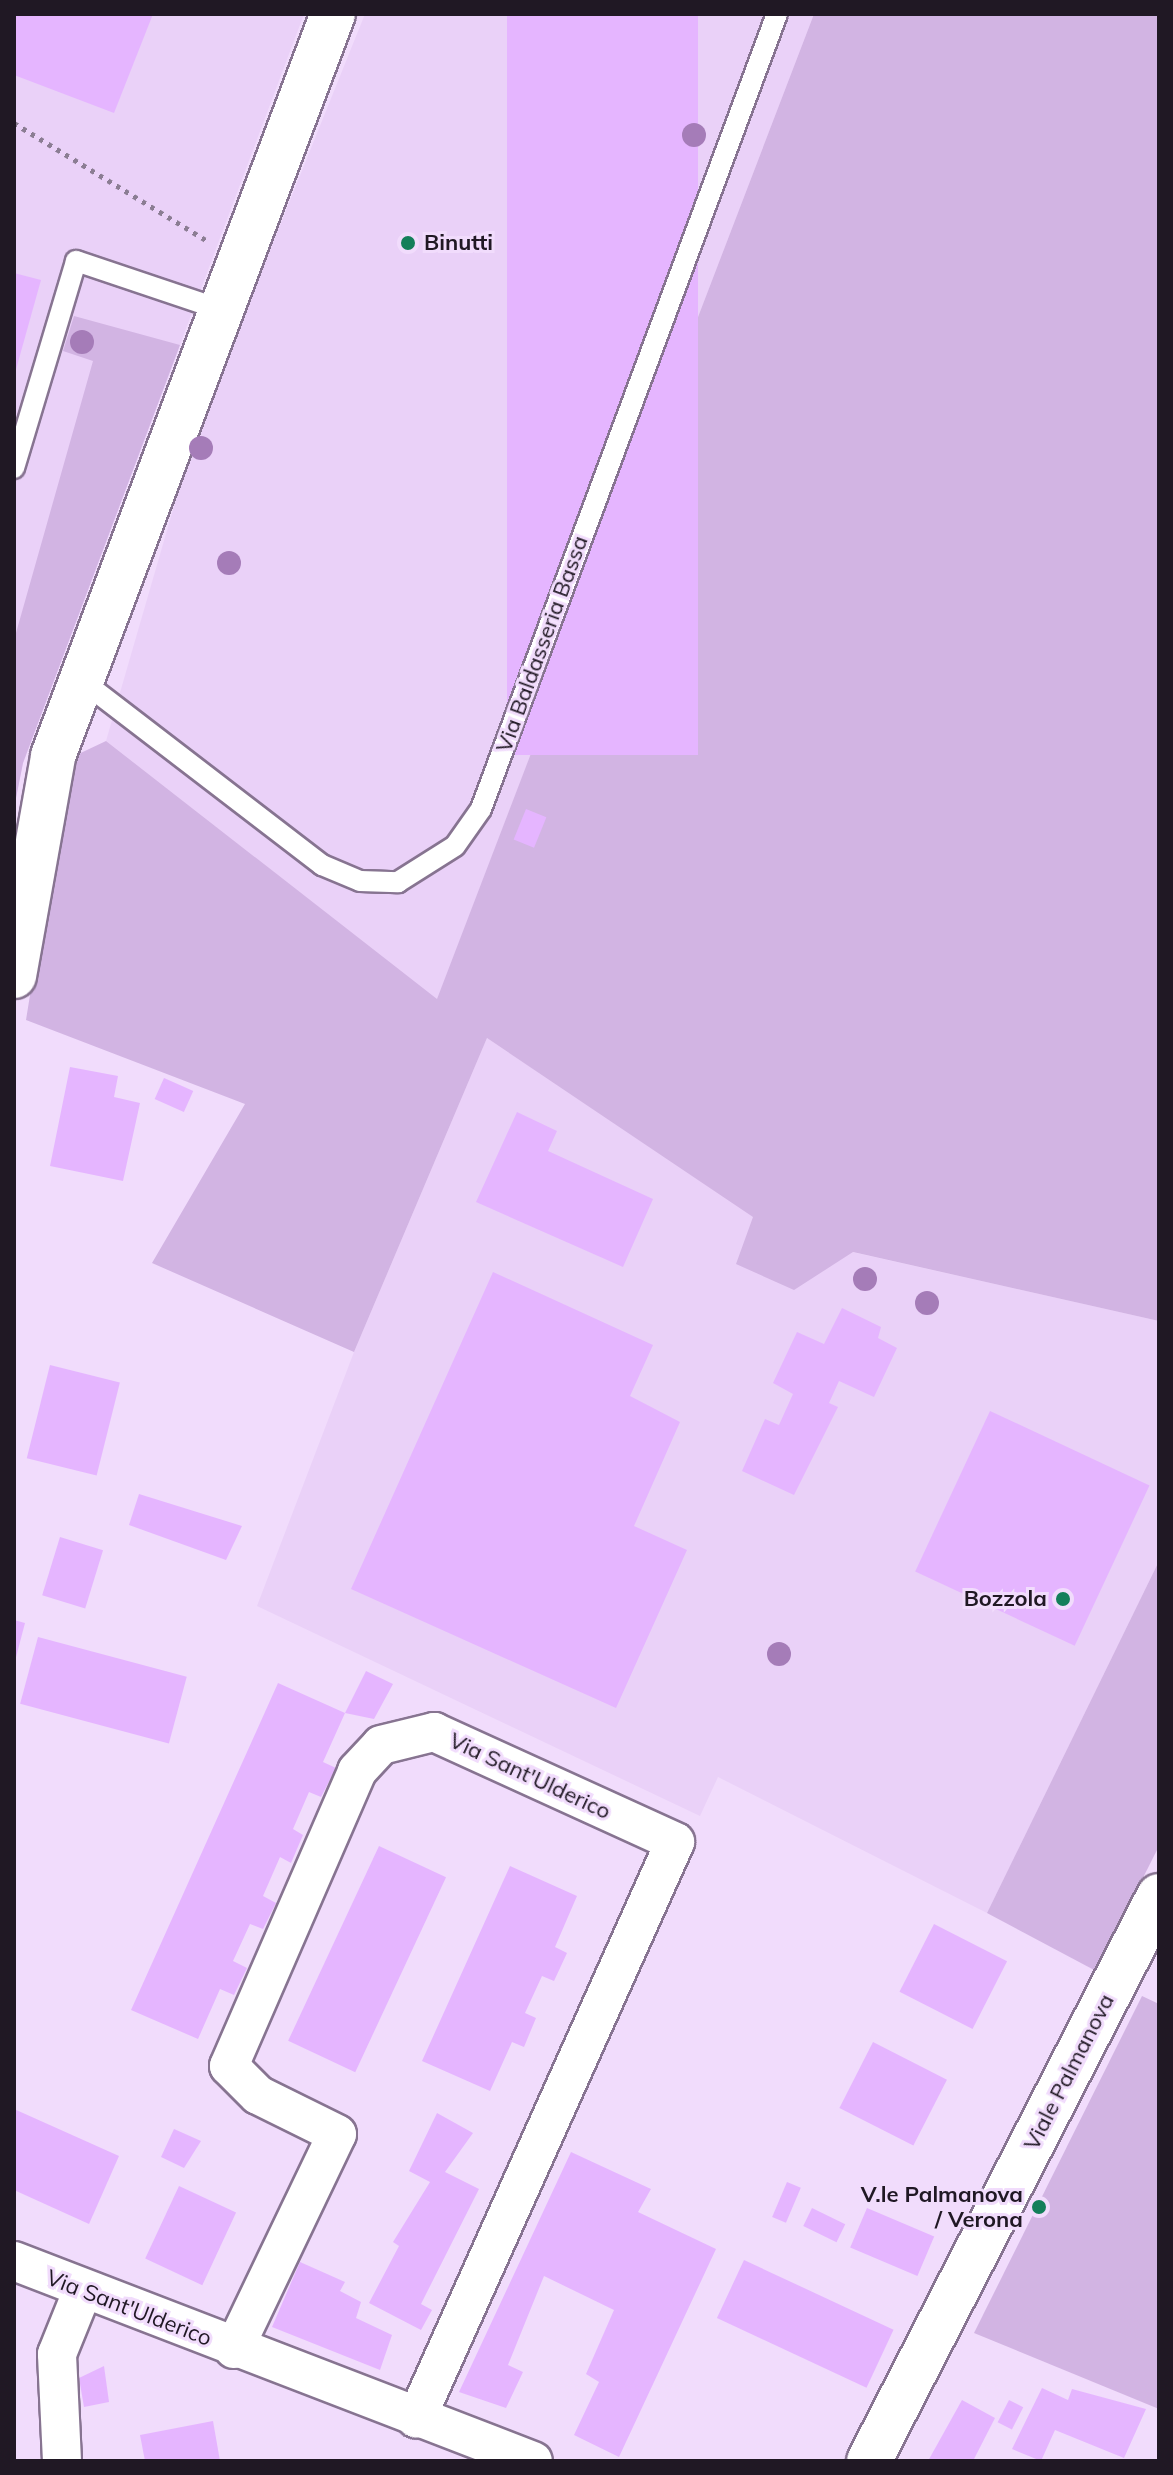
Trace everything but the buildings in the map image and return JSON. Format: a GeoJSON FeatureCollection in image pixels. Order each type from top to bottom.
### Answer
{"type":"FeatureCollection","features":[{"type":"Feature","properties":{"kind":"street"},"geometry":{"type":"LineString","coordinates":[[16,950],[53,756],[219,309],[333,14]]}},
{"type":"Feature","properties":{"kind":"street","name":"Via Sant'Ulderico"},"geometry":{"type":"LineString","coordinates":[[234,2349],[337,2134],[258,2095],[229,2066],[357,1771],[381,1745],[434,1732],[675,1842],[416,2419]]}},
{"type":"Feature","properties":{"kind":"street","name":"Viale Palmanova"},"geometry":{"type":"LineString","coordinates":[[869,2461],[1159,1896]]}},
{"type":"Feature","properties":{"kind":"street","name":"Via Sant'Ulderico"},"geometry":{"type":"LineString","coordinates":[[17,2270],[533,2461]]}},
{"type":"Feature","properties":{"kind":"street"},"geometry":{"type":"LineString","coordinates":[[62,2461],[55,2367],[82,2292]]}},
{"type":"Feature","properties":{"kind":"lane","name":"Via Baldasseria Bassa"},"geometry":{"type":"LineString","coordinates":[[81,680],[322,865],[360,881],[398,882],[455,846],[481,809],[777,14]]}},
{"type":"Feature","properties":{"kind":"lane"},"geometry":{"type":"LineString","coordinates":[[14,468],[76,261],[219,309]]}},
{"type":"Feature","properties":{"kind":"path"},"geometry":{"type":"LineString","coordinates":[[14,123],[239,258]]}},
{"type":"Feature","properties":{"kind":"shaded area"},"geometry":{"type":"Polygon","coordinates":[[[14,14],[304,14],[23,763],[14,808],[14,14]]]}},
{"type":"Feature","properties":{"kind":"shaded area"},"geometry":{"type":"Polygon","coordinates":[[[365,14],[814,14],[437,1000],[106,741],[192,444],[365,14]]]}},
{"type":"Feature","properties":{"kind":"shaded area"},"geometry":{"type":"Polygon","coordinates":[[[814,14],[1159,14],[1159,1321],[853,1252],[794,1290],[736,1264],[753,1217],[487,1038],[354,1352],[152,1263],[245,1104],[26,1020],[68,759],[106,741],[437,999],[814,14]]]}},
{"type":"Feature","properties":{"kind":"shaded area"},"geometry":{"type":"Polygon","coordinates":[[[74,316],[180,345],[23,763],[14,808],[14,640],[93,361],[63,351],[74,316]]]}},
{"type":"Feature","properties":{"kind":"shaded area"},"geometry":{"type":"Polygon","coordinates":[[[487,1038],[754,1217],[852,1252],[1159,1321],[1159,1561],[987,1913],[718,1777],[700,1816],[257,1606],[354,1352],[487,1038]]]}},
{"type":"Feature","properties":{"kind":"shaded area"},"geometry":{"type":"Polygon","coordinates":[[[1159,1561],[1159,1846],[1096,1971],[987,1913],[1159,1561]]]}},
{"type":"Feature","properties":{"kind":"shaded area"},"geometry":{"type":"Polygon","coordinates":[[[1142,1996],[1159,2004],[1159,2409],[974,2333],[1142,1996]]]}},
{"type":"Feature","properties":{"kind":"place","name":"Binutti"},"geometry":{"type":"Point","coordinates":[408,243]}},
{"type":"Feature","properties":{"kind":"place","name":"Bozzola"},"geometry":{"type":"Point","coordinates":[1063,1599]}},
{"type":"Feature","properties":{"kind":"place","name":"V.le Palmanova / Verona"},"geometry":{"type":"Point","coordinates":[1039,2207]}}]}
